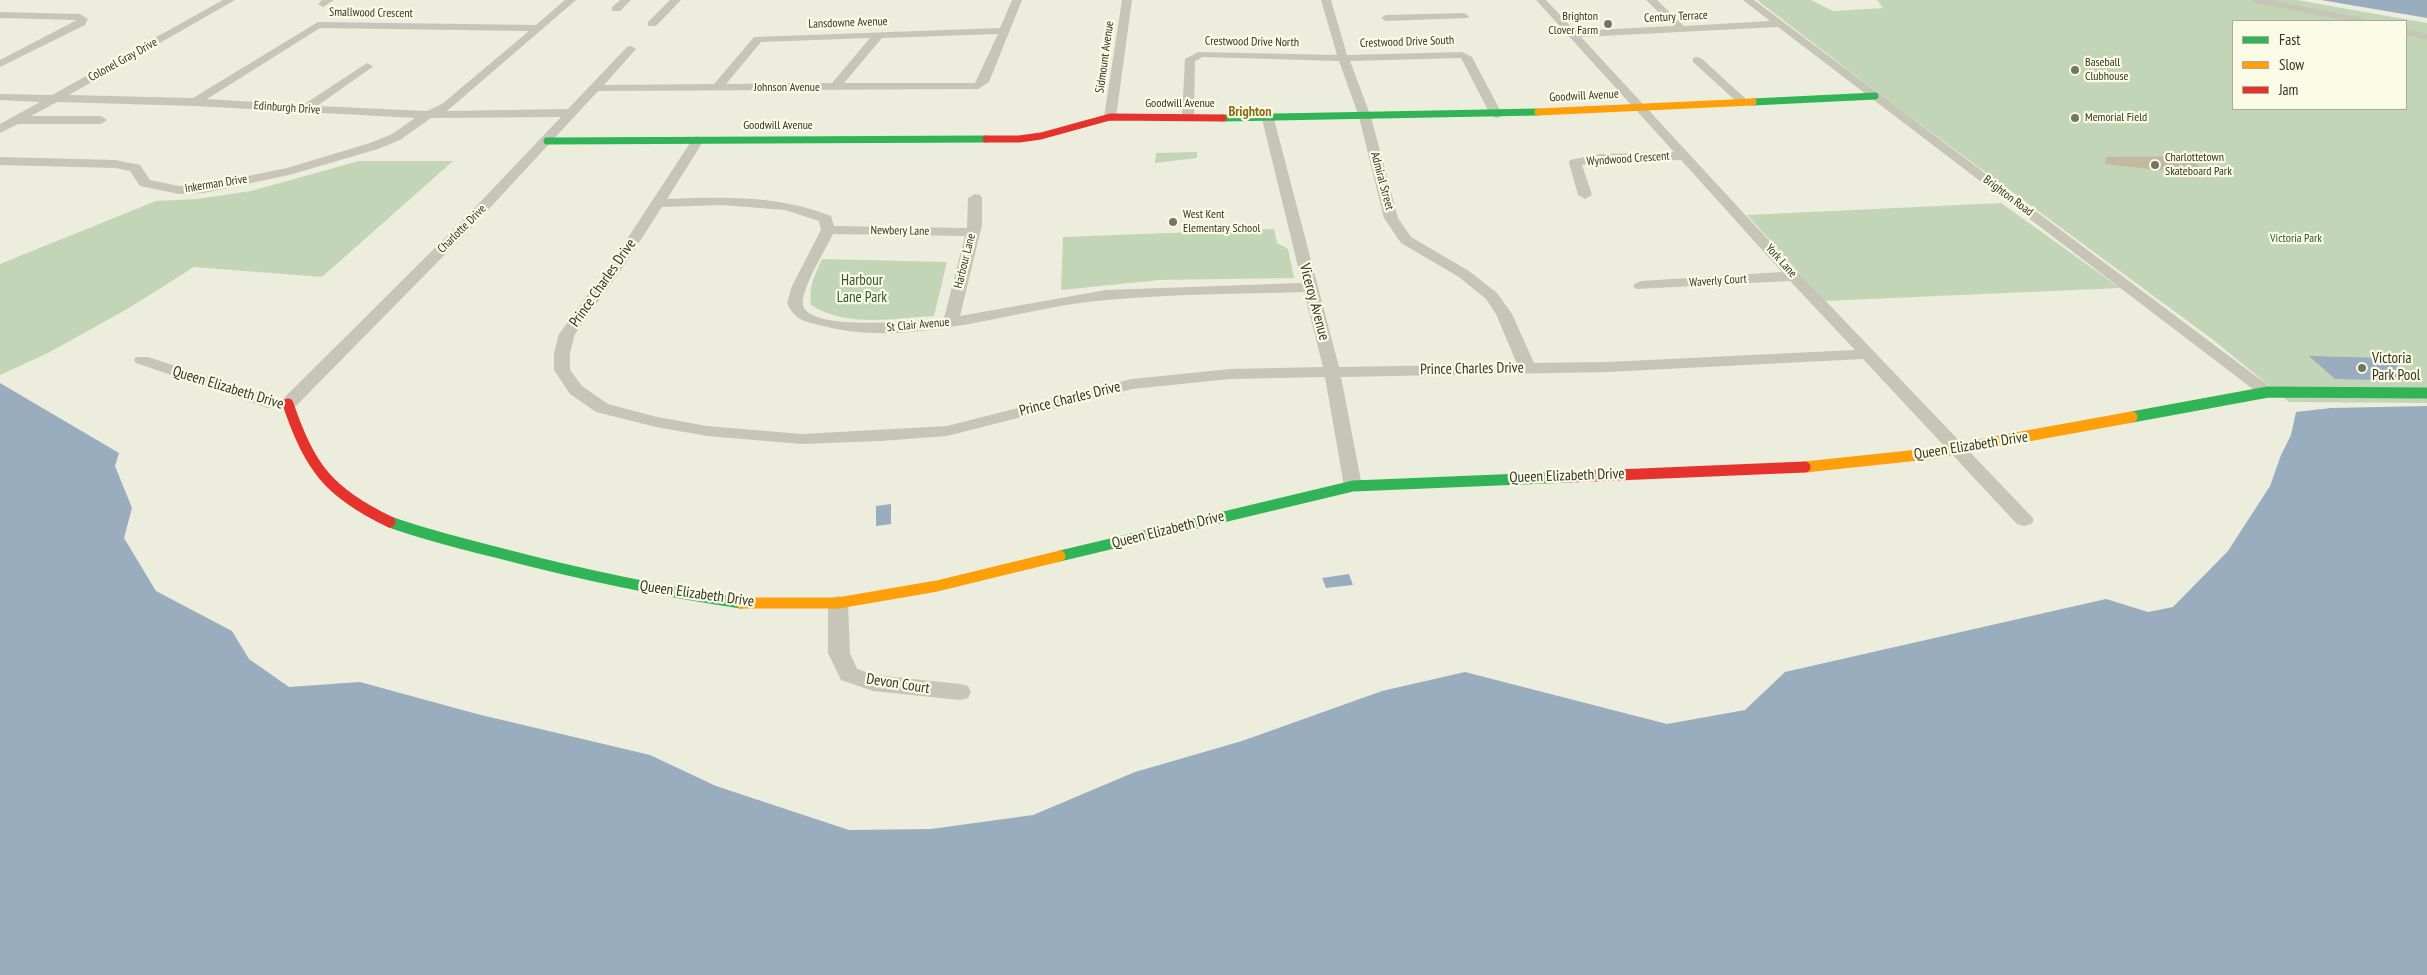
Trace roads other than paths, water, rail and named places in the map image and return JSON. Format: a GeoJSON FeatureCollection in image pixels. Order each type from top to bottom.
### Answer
{"type":"FeatureCollection","features":[{"type":"Feature","properties":{"kind":"street","name":"Colonel Gray Drive"},"geometry":{"type":"LineString","coordinates":[[0,129],[230,0]]}},
{"type":"Feature","properties":{"kind":"street","name":"Inkerman Drive"},"geometry":{"type":"LineString","coordinates":[[428,115],[430,106],[559,0]]}},
{"type":"Feature","properties":{"kind":"street","name":"Inkerman Drive"},"geometry":{"type":"LineString","coordinates":[[0,161],[115,164],[135,168],[145,183],[160,188],[179,190],[204,189],[289,171],[342,157],[396,137],[428,115],[446,107],[572,0]]}},
{"type":"Feature","properties":{"kind":"street"},"geometry":{"type":"LineString","coordinates":[[616,9],[626,0]]}},
{"type":"Feature","properties":{"kind":"street"},"geometry":{"type":"LineString","coordinates":[[652,24],[676,0]]}},
{"type":"Feature","properties":{"kind":"street"},"geometry":{"type":"LineString","coordinates":[[1002,30],[1017,0]]}},
{"type":"Feature","properties":{"kind":"street","name":"Sidmount Avenue"},"geometry":{"type":"LineString","coordinates":[[1110,118],[1127,0]]}},
{"type":"Feature","properties":{"kind":"street","name":"Admiral Street"},"geometry":{"type":"LineString","coordinates":[[1326,0],[1343,58],[1365,117],[1392,218],[1406,240],[1464,274],[1492,296],[1504,314],[1528,369]]}},
{"type":"Feature","properties":{"kind":"street","name":"York Lane"},"geometry":{"type":"LineString","coordinates":[[1541,0],[1794,276],[2024,520]]}},
{"type":"Feature","properties":{"kind":"street"},"geometry":{"type":"LineString","coordinates":[[1651,0],[1682,29]]}},
{"type":"Feature","properties":{"kind":"street","name":"Brighton Road"},"geometry":{"type":"LineString","coordinates":[[1748,0],[2264,390]]}},
{"type":"Feature","properties":{"kind":"street"},"geometry":{"type":"LineString","coordinates":[[2245,0],[2347,20]]}},
{"type":"Feature","properties":{"kind":"street"},"geometry":{"type":"LineString","coordinates":[[2255,0],[2357,20]]}},
{"type":"Feature","properties":{"kind":"street"},"geometry":{"type":"LineString","coordinates":[[1386,18],[1435,12],[1464,16]]}},
{"type":"Feature","properties":{"kind":"street"},"geometry":{"type":"LineString","coordinates":[[0,15],[80,17],[83,19],[81,23],[0,64]]}},
{"type":"Feature","properties":{"kind":"street","name":"Century Terrace"},"geometry":{"type":"LineString","coordinates":[[1573,34],[1780,24]]}},
{"type":"Feature","properties":{"kind":"street","name":"Smallwood Crescent"},"geometry":{"type":"LineString","coordinates":[[195,102],[318,25],[539,28]]}},
{"type":"Feature","properties":{"kind":"street","name":"Lansdowne Avenue"},"geometry":{"type":"LineString","coordinates":[[716,88],[758,39],[1002,30]]}},
{"type":"Feature","properties":{"kind":"street","name":"Johnson Avenue"},"geometry":{"type":"LineString","coordinates":[[596,88],[978,86],[982,82],[1002,30]]}},
{"type":"Feature","properties":{"kind":"street"},"geometry":{"type":"LineString","coordinates":[[2407,31],[2427,36]]}},
{"type":"Feature","properties":{"kind":"street"},"geometry":{"type":"LineString","coordinates":[[834,88],[878,36]]}},
{"type":"Feature","properties":{"kind":"street","name":"Charlotte Drive"},"geometry":{"type":"LineString","coordinates":[[288,404],[547,141],[631,50]]}},
{"type":"Feature","properties":{"kind":"street","name":"Crestwood Drive North"},"geometry":{"type":"LineString","coordinates":[[1188,118],[1190,59],[1195,56],[1202,54],[1343,58]]}},
{"type":"Feature","properties":{"kind":"street","name":"Crestwood Drive South"},"geometry":{"type":"LineString","coordinates":[[1343,58],[1462,55],[1467,57],[1496,114]]}},
{"type":"Feature","properties":{"kind":"street"},"geometry":{"type":"LineString","coordinates":[[1697,60],[1742,100]]}},
{"type":"Feature","properties":{"kind":"street"},"geometry":{"type":"LineString","coordinates":[[304,110],[367,66]]}},
{"type":"Feature","properties":{"kind":"street","name":"Goodwill Avenue"},"geometry":{"type":"LineString","coordinates":[[547,141],[1019,139],[1041,136],[1110,118],[1365,117],[1496,114],[1742,100],[1875,96]]}},
{"type":"Feature","properties":{"kind":"street","name":"Edinburgh Drive"},"geometry":{"type":"LineString","coordinates":[[0,97],[195,102],[304,110],[428,115],[573,114]]}},
{"type":"Feature","properties":{"kind":"street","name":"Viceroy Avenue"},"geometry":{"type":"LineString","coordinates":[[1268,118],[1309,287],[1332,371],[1353,486]]}},
{"type":"Feature","properties":{"kind":"street","name":"Colonel Gray Drive"},"geometry":{"type":"LineString","coordinates":[[16,120],[101,120]]}},
{"type":"Feature","properties":{"kind":"street","name":"Prince Charles Drive"},"geometry":{"type":"LineString","coordinates":[[698,140],[618,264],[567,334],[562,353],[562,370],[576,390],[602,408],[656,422],[707,431],[802,439],[880,436],[947,431],[1132,384],[1230,374],[1607,367],[1868,354]]}},
{"type":"Feature","properties":{"kind":"street","name":"Wyndwood Crescent"},"geometry":{"type":"LineString","coordinates":[[1585,195],[1574,163],[1601,158],[1685,156]]}},
{"type":"Feature","properties":{"kind":"street","name":"Harbour Lane"},"geometry":{"type":"LineString","coordinates":[[951,322],[971,232],[975,225],[975,198]]}},
{"type":"Feature","properties":{"kind":"street"},"geometry":{"type":"LineString","coordinates":[[658,203],[760,202],[785,205],[826,219],[828,230]]}},
{"type":"Feature","properties":{"kind":"street","name":"St Clair Avenue"},"geometry":{"type":"LineString","coordinates":[[828,230],[796,296],[795,303],[798,311],[806,318],[822,323],[857,328],[888,328],[951,322],[1106,294],[1309,287]]}},
{"type":"Feature","properties":{"kind":"street","name":"Newbery Lane"},"geometry":{"type":"LineString","coordinates":[[828,230],[971,232]]}},
{"type":"Feature","properties":{"kind":"street","name":"Waverly Court"},"geometry":{"type":"LineString","coordinates":[[1641,286],[1794,276]]}},
{"type":"Feature","properties":{"kind":"street","name":"Queen Elizabeth Drive"},"geometry":{"type":"LineString","coordinates":[[142,360],[274,404],[288,404],[295,426],[321,473],[338,492],[358,507],[392,523],[488,550],[679,595],[741,603],[838,603],[937,586],[1258,507],[1353,486],[1752,470],[1861,463],[1957,450],[2264,390]]}},
{"type":"Feature","properties":{"kind":"street"},"geometry":{"type":"LineString","coordinates":[[2264,390],[2427,392]]}},
{"type":"Feature","properties":{"kind":"street","name":"Devon Court"},"geometry":{"type":"LineString","coordinates":[[838,603],[839,653],[849,674],[873,683],[960,692]]}},
{"type":"Feature","properties":{"kind":"water"},"geometry":{"type":"Polygon","coordinates":[[[2321,0],[2427,0],[2427,18],[2321,0]]]}},
{"type":"Feature","properties":{"kind":"water","name":"Victoria Park Pool"},"geometry":{"type":"Polygon","coordinates":[[[2309,356],[2387,358],[2416,381],[2335,379],[2309,356]]]}},
{"type":"Feature","properties":{"kind":"water"},"geometry":{"type":"Polygon","coordinates":[[[0,383],[119,453],[115,466],[132,508],[124,538],[156,591],[232,631],[249,659],[289,687],[360,682],[477,714],[650,755],[716,786],[849,830],[931,829],[1033,815],[1135,772],[1242,741],[1382,691],[1465,672],[1667,724],[1745,710],[1785,672],[2106,599],[2148,612],[2173,607],[2228,551],[2270,486],[2281,455],[2291,435],[2296,412],[2331,408],[2427,406],[2427,975],[0,975],[0,383]]]}},
{"type":"Feature","properties":{"kind":"water"},"geometry":{"type":"Polygon","coordinates":[[[891,504],[891,524],[876,526],[876,506],[891,504]]]}},
{"type":"Feature","properties":{"kind":"water"},"geometry":{"type":"Polygon","coordinates":[[[1349,574],[1353,585],[1326,588],[1322,578],[1349,574]]]}},
{"type":"Feature","properties":{"kind":"place","name":"Brighton Clover Farm"},"geometry":{"type":"Point","coordinates":[1608,24]}},
{"type":"Feature","properties":{"kind":"place","name":"Baseball Clubhouse"},"geometry":{"type":"Point","coordinates":[2075,70]}},
{"type":"Feature","properties":{"kind":"place","name":"Memorial Field"},"geometry":{"type":"Point","coordinates":[2075,118]}},
{"type":"Feature","properties":{"kind":"place","name":"Charlottetown Skateboard Park"},"geometry":{"type":"Point","coordinates":[2155,165]}},
{"type":"Feature","properties":{"kind":"place","name":"West Kent Elementary School"},"geometry":{"type":"Point","coordinates":[1173,222]}},
{"type":"Feature","properties":{"kind":"place","name":"Victoria Park Pool"},"geometry":{"type":"Point","coordinates":[2362,368]}},
{"type":"Feature","properties":{"kind":"district","name":"Brighton"},"geometry":{"type":"Point","coordinates":[1250,112]}},
{"type":"Feature","properties":{"kind":"park label","name":"Victoria Park"},"geometry":{"type":"Point","coordinates":[2296,239]}},
{"type":"Feature","properties":{"kind":"park label","name":"Harbour Lane Park"},"geometry":{"type":"Point","coordinates":[862,290]}}]}
